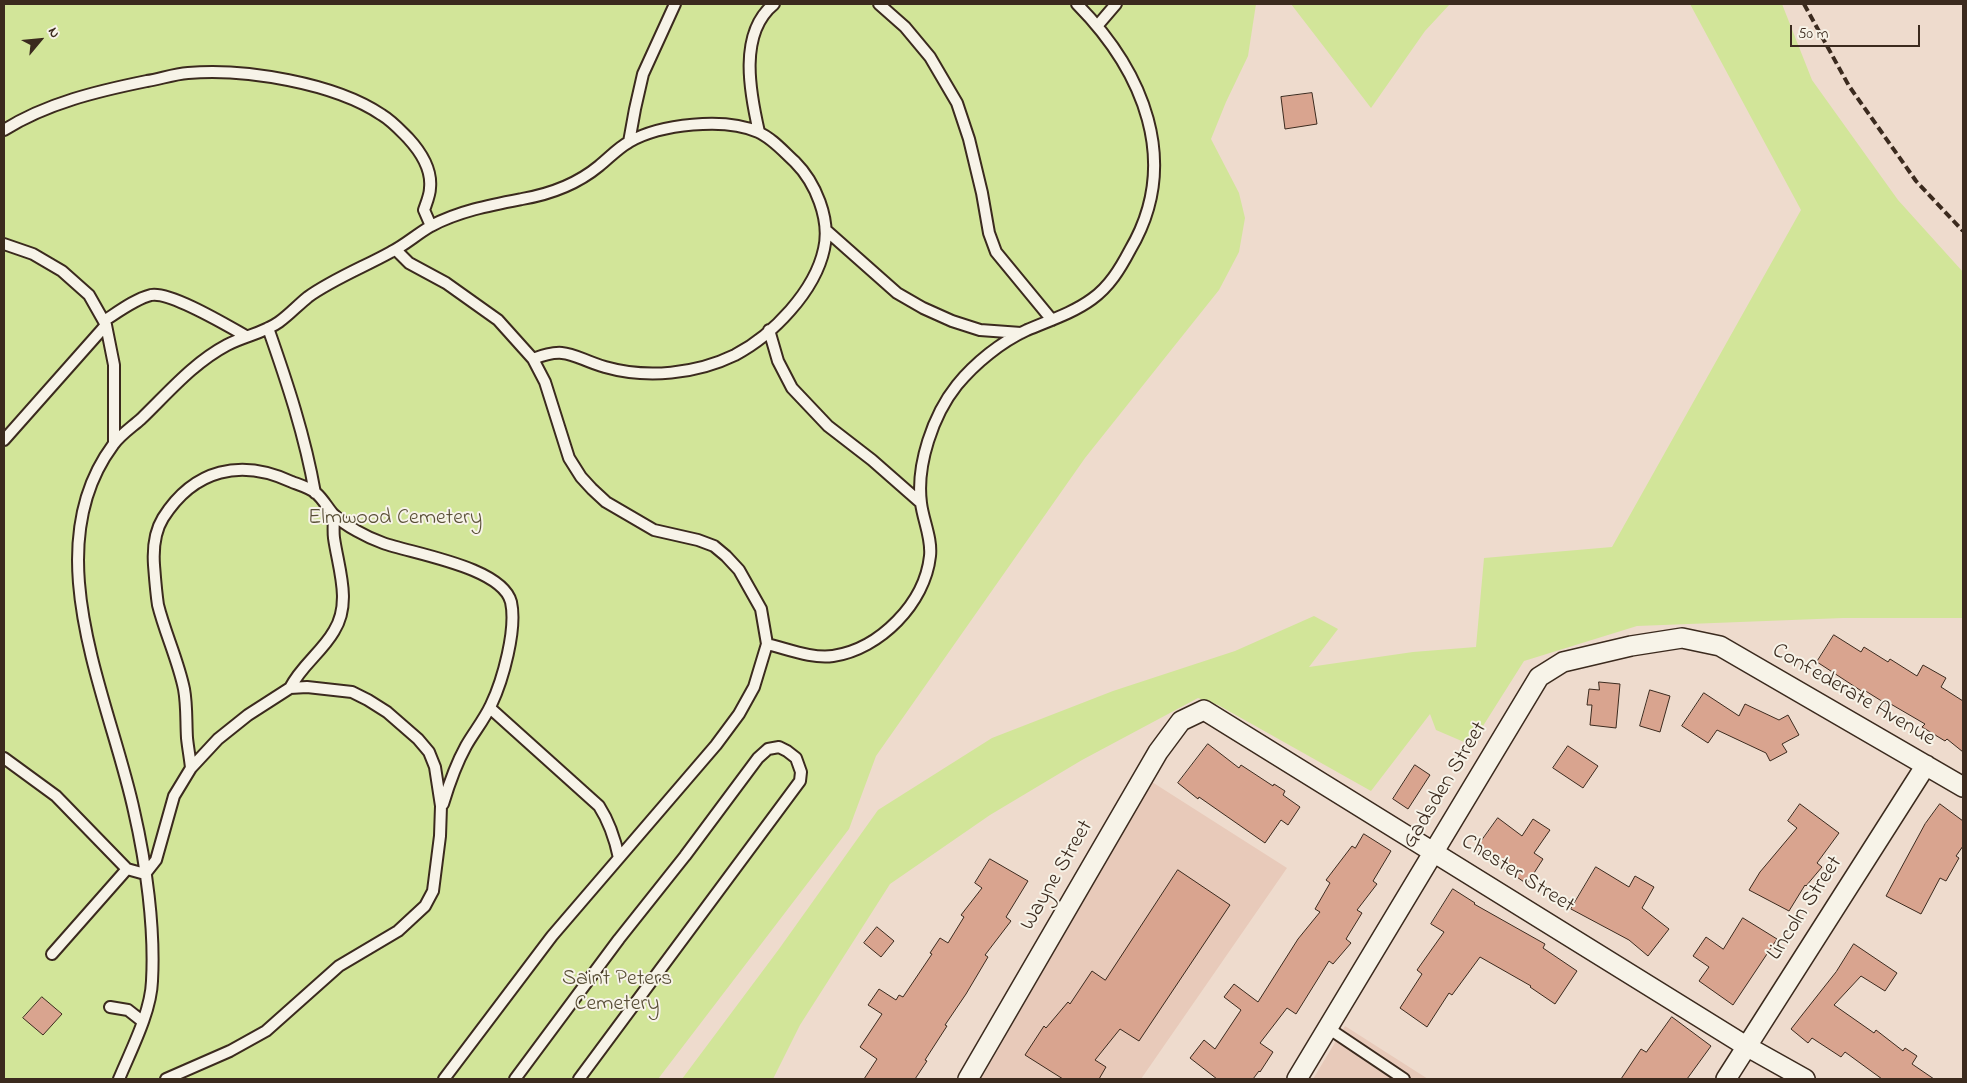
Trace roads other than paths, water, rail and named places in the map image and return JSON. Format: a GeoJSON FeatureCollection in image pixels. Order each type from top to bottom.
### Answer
{"type":"FeatureCollection","features":[{"type":"Feature","properties":{"kind":"street","name":"Gadsden Street"},"geometry":{"type":"LineString","coordinates":[[1297,1079],[1435,852],[1538,677],[1564,662],[1630,646],[1682,638],[1720,646]]}},
{"type":"Feature","properties":{"kind":"street","name":"Confederate Avenue"},"geometry":{"type":"LineString","coordinates":[[1720,646],[1963,787]]}},
{"type":"Feature","properties":{"kind":"street","name":"Chester Street"},"geometry":{"type":"LineString","coordinates":[[1204,710],[1746,1046],[1805,1079]]}},
{"type":"Feature","properties":{"kind":"street","name":"Wayne Street"},"geometry":{"type":"LineString","coordinates":[[968,1079],[1158,752],[1181,721],[1204,710]]}},
{"type":"Feature","properties":{"kind":"street","name":"Lincoln Street"},"geometry":{"type":"LineString","coordinates":[[1726,1079],[1926,765]]}},
{"type":"Feature","properties":{"kind":"lane"},"geometry":{"type":"LineString","coordinates":[[629,142],[644,74],[675,4]]}},
{"type":"Feature","properties":{"kind":"lane"},"geometry":{"type":"LineString","coordinates":[[759,132],[750,97],[749,61],[756,28],[767,10],[774,4]]}},
{"type":"Feature","properties":{"kind":"lane"},"geometry":{"type":"LineString","coordinates":[[879,4],[905,26],[930,57],[957,103],[969,139],[989,233],[996,252],[1052,320]]}},
{"type":"Feature","properties":{"kind":"lane"},"geometry":{"type":"LineString","coordinates":[[767,644],[806,654],[832,656],[848,652],[868,643],[886,632],[897,622],[913,600],[925,577],[930,555],[929,538],[920,503],[920,472],[928,440],[956,386],[975,366],[1000,346],[1021,333],[1091,300],[1107,286],[1133,246],[1144,224],[1151,198],[1155,168],[1154,142],[1149,118],[1125,64],[1098,25],[1077,4]]}},
{"type":"Feature","properties":{"kind":"lane"},"geometry":{"type":"LineString","coordinates":[[1098,25],[1116,4]]}},
{"type":"Feature","properties":{"kind":"lane"},"geometry":{"type":"LineString","coordinates":[[4,130],[45,110],[112,87],[187,73],[218,72],[298,82],[328,90],[382,114],[417,148],[427,165],[430,188],[424,210],[431,226]]}},
{"type":"Feature","properties":{"kind":"lane"},"geometry":{"type":"LineString","coordinates":[[119,1079],[150,997],[152,980],[151,936],[145,874],[134,809],[88,646],[79,571],[81,520],[97,471],[114,442],[206,358],[223,347],[278,323],[305,299],[327,284],[396,250],[431,226],[468,211],[563,189],[584,177],[629,142],[671,127],[690,124],[734,126],[759,132],[774,142],[800,167],[808,178],[815,191],[827,231],[819,267],[791,309],[769,330],[738,353],[686,371],[646,373],[604,367],[566,353],[549,352],[533,358]]}},
{"type":"Feature","properties":{"kind":"lane"},"geometry":{"type":"LineString","coordinates":[[827,231],[897,293],[923,308],[952,321],[980,330],[1021,333]]}},
{"type":"Feature","properties":{"kind":"lane"},"geometry":{"type":"LineString","coordinates":[[4,244],[33,254],[62,271],[89,296],[105,323],[114,365],[114,442]]}},
{"type":"Feature","properties":{"kind":"lane"},"geometry":{"type":"LineString","coordinates":[[396,250],[410,263],[446,283],[498,320],[533,358],[545,382],[569,458],[581,477],[606,502],[654,530],[698,540],[714,546],[726,556],[739,570],[760,609],[767,644],[754,687],[739,714],[716,745],[552,936],[444,1079]]}},
{"type":"Feature","properties":{"kind":"lane"},"geometry":{"type":"LineString","coordinates":[[4,440],[105,323],[142,298],[153,294],[164,295],[186,304],[246,336]]}},
{"type":"Feature","properties":{"kind":"lane"},"geometry":{"type":"LineString","coordinates":[[268,328],[295,408],[311,468],[315,493]]}},
{"type":"Feature","properties":{"kind":"lane"},"geometry":{"type":"LineString","coordinates":[[769,330],[778,361],[792,388],[828,426],[872,460],[920,503]]}},
{"type":"Feature","properties":{"kind":"lane"},"geometry":{"type":"LineString","coordinates":[[192,768],[187,740],[184,690],[158,604],[154,558],[155,539],[161,521],[184,492],[199,480],[218,472],[240,469],[267,472],[315,493],[334,515],[380,542],[447,561],[486,575],[506,592],[512,610],[511,632],[506,658],[490,708],[457,765],[441,812]]}},
{"type":"Feature","properties":{"kind":"lane"},"geometry":{"type":"LineString","coordinates":[[290,688],[295,677],[332,635],[341,616],[342,593],[334,536],[334,515]]}},
{"type":"Feature","properties":{"kind":"lane"},"geometry":{"type":"LineString","coordinates":[[145,874],[156,860],[174,796],[192,768],[218,739],[248,715],[290,688],[307,687],[352,692],[386,712],[418,739],[429,752],[435,766],[441,812],[440,836],[432,891],[425,906],[398,931],[339,966],[266,1031],[230,1051],[166,1079]]}},
{"type":"Feature","properties":{"kind":"lane"},"geometry":{"type":"LineString","coordinates":[[490,708],[599,806],[608,820],[619,858]]}},
{"type":"Feature","properties":{"kind":"lane"},"geometry":{"type":"LineString","coordinates":[[515,1079],[748,770],[768,749],[779,747],[787,750],[796,758],[801,772],[800,781],[579,1079]]}},
{"type":"Feature","properties":{"kind":"lane"},"geometry":{"type":"LineString","coordinates":[[4,758],[56,796],[127,869],[145,874]]}},
{"type":"Feature","properties":{"kind":"lane"},"geometry":{"type":"LineString","coordinates":[[52,954],[127,869]]}},
{"type":"Feature","properties":{"kind":"lane"},"geometry":{"type":"LineString","coordinates":[[110,1006],[128,1010],[142,1021]]}},
{"type":"Feature","properties":{"kind":"lane"},"geometry":{"type":"LineString","coordinates":[[1328,1028],[1404,1079]]}},
{"type":"Feature","properties":{"kind":"railway"},"geometry":{"type":"LineString","coordinates":[[1804,4],[1849,86],[1916,181],[1963,231]]}},
{"type":"Feature","properties":{"kind":"park label","name":"Elmwood Cemetery"},"geometry":{"type":"Point","coordinates":[395,519]}},
{"type":"Feature","properties":{"kind":"park label","name":"Saint Peters Cemetery"},"geometry":{"type":"Point","coordinates":[617,992]}}]}
